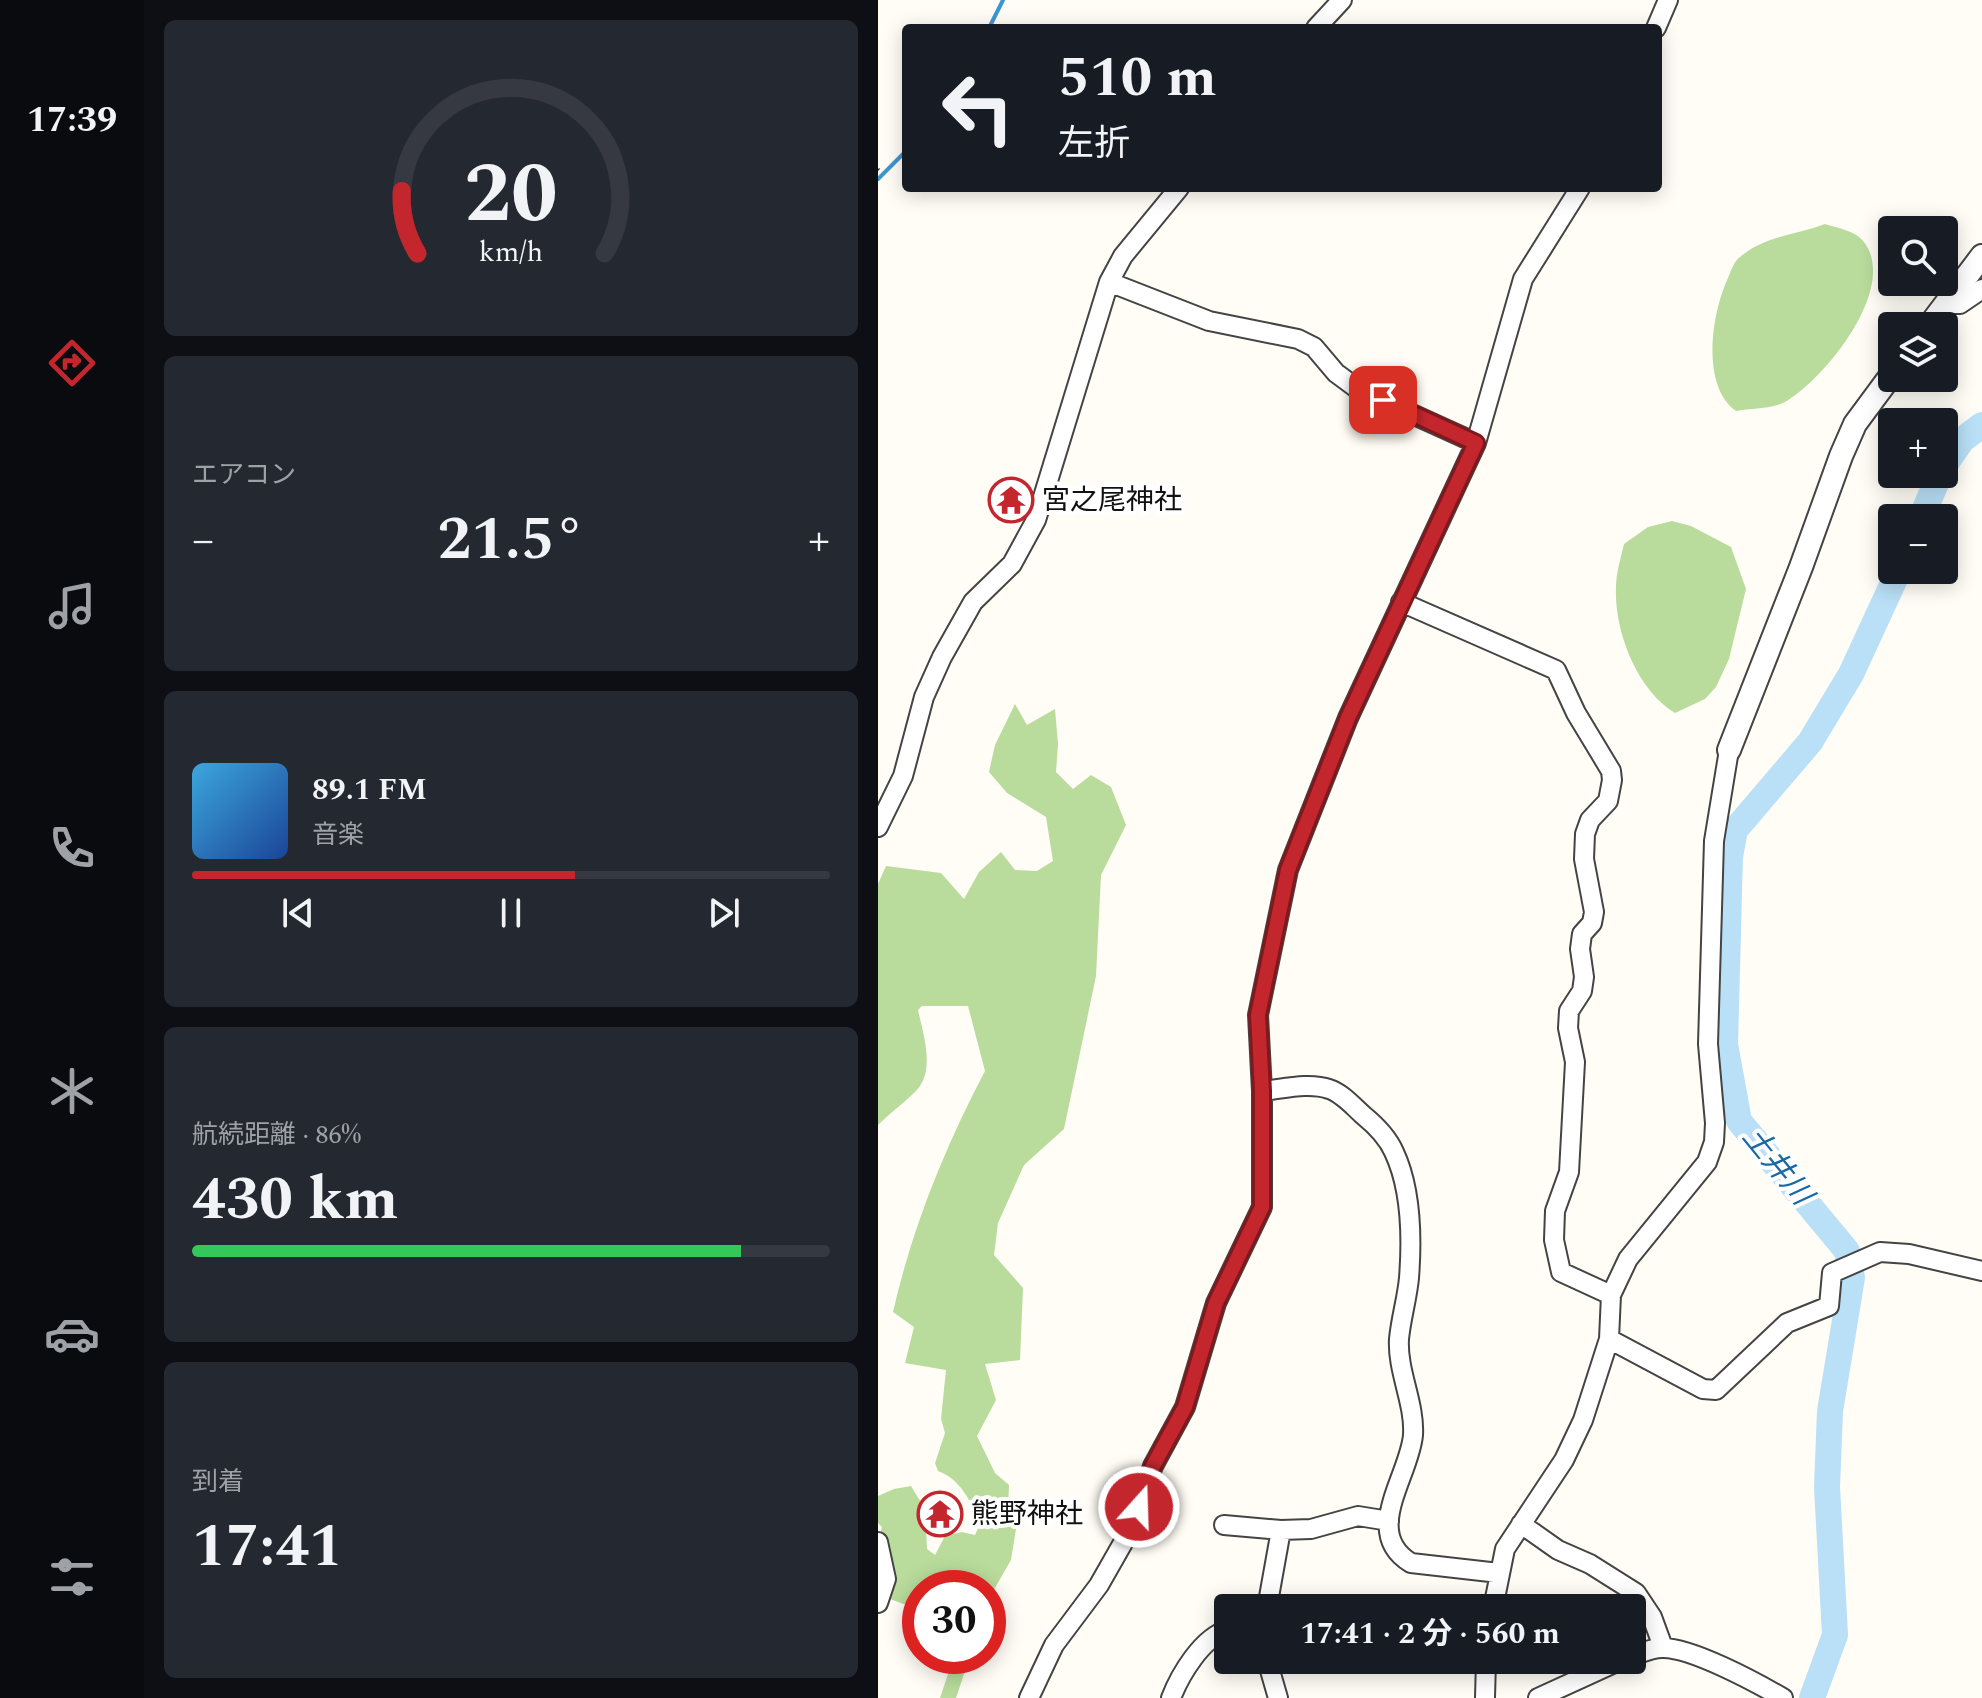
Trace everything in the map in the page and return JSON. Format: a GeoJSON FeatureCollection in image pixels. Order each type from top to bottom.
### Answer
{"type":"FeatureCollection","features":[{"type":"Feature","properties":{"kind":"street"},"geometry":{"type":"LineString","coordinates":[[1320,24],[1342,0]]}},
{"type":"Feature","properties":{"kind":"street"},"geometry":{"type":"LineString","coordinates":[[1658,24],[1668,0]]}},
{"type":"Feature","properties":{"kind":"street"},"geometry":{"type":"LineString","coordinates":[[878,827],[903,776],[924,697],[942,657],[973,602],[1012,564],[1036,520],[1109,282],[1123,256],[1176,192]]}},
{"type":"Feature","properties":{"kind":"street"},"geometry":{"type":"LineString","coordinates":[[1029,1698],[1054,1645],[1099,1585],[1132,1527],[1153,1466],[1185,1407],[1216,1303],[1262,1207],[1262,1091],[1258,1015],[1260,993],[1288,870],[1348,718],[1476,443],[1523,279],[1577,192]]}},
{"type":"Feature","properties":{"kind":"street"},"geometry":{"type":"LineString","coordinates":[[1939,312],[1982,256]]}},
{"type":"Feature","properties":{"kind":"street"},"geometry":{"type":"LineString","coordinates":[[1109,282],[1209,321],[1298,339],[1314,347],[1336,373],[1359,390],[1476,443]]}},
{"type":"Feature","properties":{"kind":"street"},"geometry":{"type":"LineString","coordinates":[[1945,304],[1960,304],[1982,289]]}},
{"type":"Feature","properties":{"kind":"street"},"geometry":{"type":"LineString","coordinates":[[1495,1594],[1505,1549],[1564,1460],[1583,1420],[1609,1339],[1611,1295],[1628,1259],[1707,1162],[1714,1142],[1708,1044],[1714,841],[1729,750],[1841,456],[1855,424],[1879,392]]}},
{"type":"Feature","properties":{"kind":"street"},"geometry":{"type":"LineString","coordinates":[[1401,602],[1556,670],[1576,713],[1611,771],[1608,801],[1590,820],[1585,834],[1584,859],[1594,912],[1592,923],[1582,934],[1582,991],[1569,1011],[1568,1028],[1575,1062],[1569,1172],[1555,1211],[1554,1240],[1561,1272],[1611,1295]]}},
{"type":"Feature","properties":{"kind":"street"},"geometry":{"type":"LineString","coordinates":[[1262,1091],[1310,1086],[1329,1089],[1373,1123],[1394,1150],[1404,1183],[1410,1237],[1409,1280],[1399,1340],[1413,1432],[1409,1459],[1393,1495],[1389,1521],[1393,1546],[1400,1557],[1411,1563],[1499,1573]]}},
{"type":"Feature","properties":{"kind":"street"},"geometry":{"type":"LineString","coordinates":[[1609,1339],[1703,1389],[1716,1390],[1787,1323],[1829,1306],[1832,1273],[1836,1271],[1880,1252],[1909,1254],[1982,1271]]}},
{"type":"Feature","properties":{"kind":"street"},"geometry":{"type":"LineString","coordinates":[[1224,1525],[1281,1530],[1311,1529],[1358,1516],[1389,1521]]}},
{"type":"Feature","properties":{"kind":"street"},"geometry":{"type":"LineString","coordinates":[[1521,1524],[1558,1550],[1590,1564],[1636,1593],[1652,1617],[1663,1647]]}},
{"type":"Feature","properties":{"kind":"street"},"geometry":{"type":"LineString","coordinates":[[1270,1594],[1281,1530]]}},
{"type":"Feature","properties":{"kind":"street"},"geometry":{"type":"LineString","coordinates":[[878,1542],[886,1579],[878,1603]]}},
{"type":"Feature","properties":{"kind":"street"},"geometry":{"type":"LineString","coordinates":[[1171,1698],[1179,1677],[1214,1637]]}},
{"type":"Feature","properties":{"kind":"street"},"geometry":{"type":"LineString","coordinates":[[1646,1652],[1663,1647],[1682,1651],[1750,1679],[1783,1698]]}},
{"type":"Feature","properties":{"kind":"street"},"geometry":{"type":"LineString","coordinates":[[1271,1674],[1278,1698]]}},
{"type":"Feature","properties":{"kind":"street"},"geometry":{"type":"LineString","coordinates":[[1485,1698],[1486,1674]]}},
{"type":"Feature","properties":{"kind":"street"},"geometry":{"type":"LineString","coordinates":[[1538,1698],[1590,1674]]}},
{"type":"Feature","properties":{"kind":"green space"},"geometry":{"type":"Polygon","coordinates":[[[1825,224],[1852,233],[1864,242],[1872,261],[1872,283],[1865,307],[1836,354],[1801,391],[1780,404],[1736,411],[1717,384],[1712,348],[1717,309],[1733,266],[1740,257],[1759,245],[1825,224]]]}},
{"type":"Feature","properties":{"kind":"green space"},"geometry":{"type":"Polygon","coordinates":[[[1672,521],[1691,526],[1731,547],[1746,589],[1729,659],[1716,687],[1705,699],[1675,713],[1661,703],[1639,675],[1624,640],[1616,604],[1624,544],[1648,527],[1672,521]]]}},
{"type":"Feature","properties":{"kind":"green space"},"geometry":{"type":"Polygon","coordinates":[[[1015,704],[1027,725],[1055,709],[1058,744],[1056,772],[1073,789],[1091,775],[1111,787],[1126,825],[1101,875],[1096,976],[1064,1129],[1024,1165],[998,1223],[994,1255],[1023,1288],[1020,1360],[985,1364],[996,1400],[977,1436],[995,1473],[1009,1485],[1008,1510],[1017,1523],[1011,1560],[1005,1570],[902,1570],[902,1603],[890,1599],[888,1561],[880,1534],[882,1527],[878,1523],[878,1496],[911,1486],[925,1509],[927,1549],[935,1555],[945,1536],[962,1532],[975,1535],[981,1522],[964,1492],[953,1480],[938,1471],[935,1463],[945,1433],[941,1419],[946,1370],[905,1363],[914,1327],[893,1312],[931,1188],[985,1071],[968,1006],[922,1006],[918,1010],[927,1062],[922,1082],[878,1125],[878,884],[886,866],[941,873],[964,899],[979,872],[1001,852],[1015,870],[1037,871],[1053,861],[1046,817],[1007,793],[989,772],[995,745],[1015,704]]]}},
{"type":"Feature","properties":{"kind":"green space"},"geometry":{"type":"Polygon","coordinates":[[[948,1674],[964,1674],[956,1698],[940,1698],[948,1674]]]}},
{"type":"Feature","properties":{"kind":"waterway"},"geometry":{"type":"LineString","coordinates":[[991,24],[1003,0]]}},
{"type":"Feature","properties":{"kind":"waterway"},"geometry":{"type":"LineString","coordinates":[[878,179],[902,155]]}},
{"type":"Feature","properties":{"kind":"waterway","name":"土井川"},"geometry":{"type":"LineString","coordinates":[[1958,446],[1982,425]]}},
{"type":"Feature","properties":{"kind":"waterway","name":"土井川"},"geometry":{"type":"LineString","coordinates":[[1927,504],[1934,488]]}},
{"type":"Feature","properties":{"kind":"waterway","name":"土井川"},"geometry":{"type":"LineString","coordinates":[[1812,1698],[1835,1635],[1827,1487],[1830,1411],[1852,1278],[1847,1251],[1739,1121],[1725,1044],[1730,857],[1735,830],[1810,742],[1851,674],[1893,584]]}},
{"type":"Feature","properties":{"kind":"place","name":"宮之尾神社"},"geometry":{"type":"Point","coordinates":[1011,500]}},
{"type":"Feature","properties":{"kind":"place","name":"熊野神社"},"geometry":{"type":"Point","coordinates":[940,1514]}},
{"type":"Feature","properties":{"kind":"route"},"geometry":{"type":"LineString","coordinates":[[1139,1507],[1153,1466],[1185,1407],[1216,1303],[1262,1207],[1262,1091],[1258,1015],[1260,993],[1288,870],[1348,718],[1476,443],[1383,400]]}}]}
